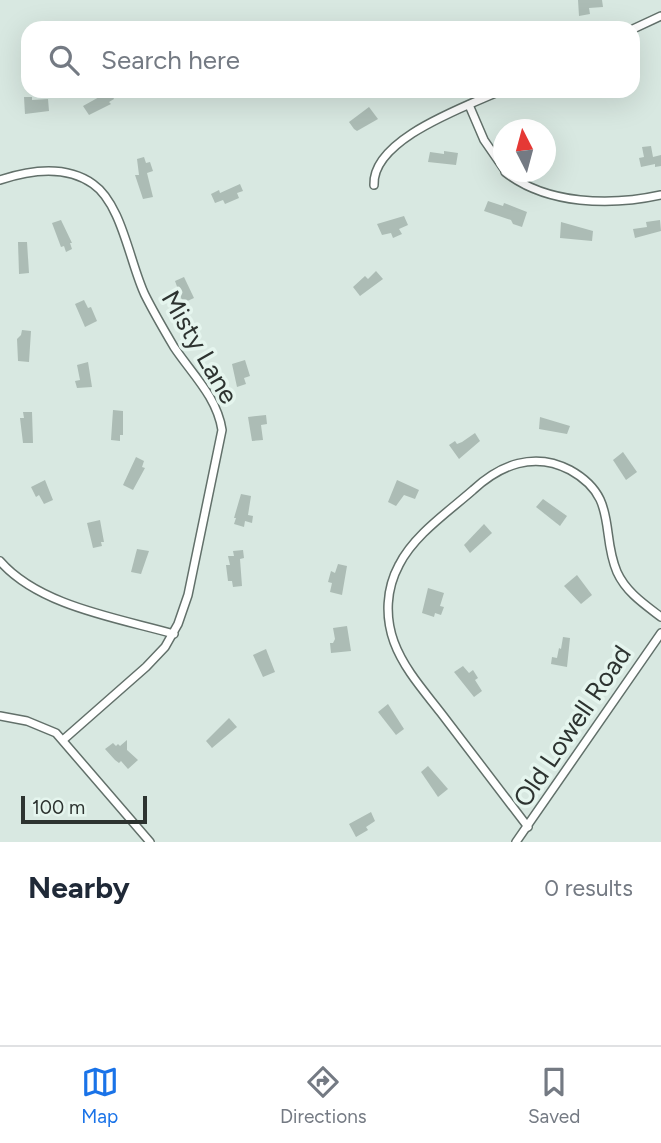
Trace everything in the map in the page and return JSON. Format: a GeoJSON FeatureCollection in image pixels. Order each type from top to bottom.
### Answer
{"type":"FeatureCollection","features":[{"type":"Feature","properties":{"kind":"street"},"geometry":{"type":"LineString","coordinates":[[640,26],[661,16]]}},
{"type":"Feature","properties":{"kind":"street"},"geometry":{"type":"LineString","coordinates":[[374,186],[375,171],[380,162],[401,142],[431,123],[484,98]]}},
{"type":"Feature","properties":{"kind":"street"},"geometry":{"type":"LineString","coordinates":[[469,105],[493,154]]}},
{"type":"Feature","properties":{"kind":"street","name":"Misty Lane"},"geometry":{"type":"LineString","coordinates":[[0,180],[37,172],[62,172],[84,179],[103,193],[114,212],[145,295],[174,346],[219,413],[222,430],[188,595],[174,634],[146,667],[63,740]]}},
{"type":"Feature","properties":{"kind":"street"},"geometry":{"type":"LineString","coordinates":[[522,182],[530,187],[571,198],[611,201],[661,195]]}},
{"type":"Feature","properties":{"kind":"street"},"geometry":{"type":"LineString","coordinates":[[528,827],[415,679],[394,644],[388,605],[393,579],[404,556],[488,476],[522,462],[547,462],[570,470],[597,495],[607,518],[612,553],[621,579],[632,594],[661,617]]}},
{"type":"Feature","properties":{"kind":"street"},"geometry":{"type":"LineString","coordinates":[[0,561],[21,582],[51,598],[174,634]]}},
{"type":"Feature","properties":{"kind":"street","name":"Old Lowell Road"},"geometry":{"type":"LineString","coordinates":[[516,842],[661,633]]}},
{"type":"Feature","properties":{"kind":"street"},"geometry":{"type":"LineString","coordinates":[[0,716],[40,725],[63,740],[150,842]]}},
{"type":"Feature","properties":{"kind":"building"},"geometry":{"type":"Polygon","coordinates":[[[578,0],[602,0],[603,7],[589,8],[590,14],[579,16],[578,0]]]}},
{"type":"Feature","properties":{"kind":"building"},"geometry":{"type":"Polygon","coordinates":[[[24,98],[48,99],[49,111],[25,114],[24,98]]]}},
{"type":"Feature","properties":{"kind":"building"},"geometry":{"type":"Polygon","coordinates":[[[97,98],[114,99],[109,102],[111,104],[89,115],[83,106],[97,98]]]}},
{"type":"Feature","properties":{"kind":"building"},"geometry":{"type":"Polygon","coordinates":[[[369,107],[378,119],[357,131],[349,122],[369,107]]]}},
{"type":"Feature","properties":{"kind":"building"},"geometry":{"type":"Polygon","coordinates":[[[651,146],[653,157],[661,155],[661,166],[655,167],[655,164],[641,167],[639,158],[644,157],[642,147],[651,146]]]}},
{"type":"Feature","properties":{"kind":"building"},"geometry":{"type":"Polygon","coordinates":[[[444,151],[458,153],[456,165],[428,162],[430,152],[444,154],[444,151]]]}},
{"type":"Feature","properties":{"kind":"building"},"geometry":{"type":"Polygon","coordinates":[[[144,157],[146,163],[150,162],[153,171],[147,173],[153,197],[143,199],[135,175],[139,175],[137,159],[144,157]]]}},
{"type":"Feature","properties":{"kind":"building"},"geometry":{"type":"Polygon","coordinates":[[[240,184],[243,191],[237,193],[239,198],[225,204],[223,200],[215,203],[211,194],[240,184]]]}},
{"type":"Feature","properties":{"kind":"building"},"geometry":{"type":"Polygon","coordinates":[[[488,201],[503,206],[504,203],[527,212],[522,227],[513,224],[511,220],[484,211],[488,201]]]}},
{"type":"Feature","properties":{"kind":"building"},"geometry":{"type":"Polygon","coordinates":[[[404,216],[408,225],[399,229],[402,234],[393,238],[391,233],[382,235],[377,224],[404,216]]]}},
{"type":"Feature","properties":{"kind":"building"},"geometry":{"type":"Polygon","coordinates":[[[61,220],[72,243],[72,249],[66,252],[64,246],[61,247],[52,223],[61,220]]]}},
{"type":"Feature","properties":{"kind":"building"},"geometry":{"type":"Polygon","coordinates":[[[660,220],[661,231],[635,238],[633,229],[647,227],[646,222],[660,220]]]}},
{"type":"Feature","properties":{"kind":"building"},"geometry":{"type":"Polygon","coordinates":[[[561,222],[593,231],[592,241],[560,238],[561,222]]]}},
{"type":"Feature","properties":{"kind":"building"},"geometry":{"type":"Polygon","coordinates":[[[18,242],[27,242],[29,273],[19,274],[18,242]]]}},
{"type":"Feature","properties":{"kind":"building"},"geometry":{"type":"Polygon","coordinates":[[[376,271],[383,279],[360,296],[353,287],[365,276],[368,279],[376,271]]]}},
{"type":"Feature","properties":{"kind":"building"},"geometry":{"type":"Polygon","coordinates":[[[184,277],[194,298],[183,303],[175,281],[184,277]]]}},
{"type":"Feature","properties":{"kind":"building"},"geometry":{"type":"Polygon","coordinates":[[[84,300],[88,308],[91,307],[97,321],[85,327],[75,304],[84,300]]]}},
{"type":"Feature","properties":{"kind":"building"},"geometry":{"type":"Polygon","coordinates":[[[22,330],[31,331],[29,362],[18,361],[17,339],[22,330]]]}},
{"type":"Feature","properties":{"kind":"building"},"geometry":{"type":"Polygon","coordinates":[[[245,360],[250,376],[244,378],[246,384],[237,387],[232,364],[245,360]]]}},
{"type":"Feature","properties":{"kind":"building"},"geometry":{"type":"Polygon","coordinates":[[[88,362],[92,387],[77,388],[75,381],[80,380],[77,365],[88,362]]]}},
{"type":"Feature","properties":{"kind":"building"},"geometry":{"type":"Polygon","coordinates":[[[113,410],[123,411],[123,435],[120,435],[120,441],[111,440],[113,410]]]}},
{"type":"Feature","properties":{"kind":"building"},"geometry":{"type":"Polygon","coordinates":[[[23,412],[32,412],[33,443],[23,443],[20,418],[24,418],[23,412]]]}},
{"type":"Feature","properties":{"kind":"building"},"geometry":{"type":"Polygon","coordinates":[[[266,415],[267,424],[261,425],[263,440],[252,441],[248,417],[266,415]]]}},
{"type":"Feature","properties":{"kind":"building"},"geometry":{"type":"Polygon","coordinates":[[[540,417],[570,426],[567,434],[539,429],[540,417]]]}},
{"type":"Feature","properties":{"kind":"building"},"geometry":{"type":"Polygon","coordinates":[[[475,433],[480,441],[459,459],[449,445],[455,441],[457,444],[462,442],[475,433]]]}},
{"type":"Feature","properties":{"kind":"building"},"geometry":{"type":"Polygon","coordinates":[[[623,452],[637,472],[626,480],[613,460],[623,452]]]}},
{"type":"Feature","properties":{"kind":"building"},"geometry":{"type":"Polygon","coordinates":[[[136,457],[144,461],[142,467],[145,468],[133,490],[123,485],[136,457]]]}},
{"type":"Feature","properties":{"kind":"building"},"geometry":{"type":"Polygon","coordinates":[[[45,480],[53,500],[44,504],[39,495],[36,497],[31,487],[45,480]]]}},
{"type":"Feature","properties":{"kind":"building"},"geometry":{"type":"Polygon","coordinates":[[[397,480],[419,490],[415,499],[404,495],[396,506],[388,502],[397,480]]]}},
{"type":"Feature","properties":{"kind":"building"},"geometry":{"type":"Polygon","coordinates":[[[241,494],[251,496],[248,515],[253,516],[252,523],[245,521],[244,527],[234,524],[241,494]]]}},
{"type":"Feature","properties":{"kind":"building"},"geometry":{"type":"Polygon","coordinates":[[[543,499],[567,516],[560,526],[536,507],[543,499]]]}},
{"type":"Feature","properties":{"kind":"building"},"geometry":{"type":"Polygon","coordinates":[[[100,520],[104,542],[101,542],[102,546],[93,548],[87,523],[100,520]]]}},
{"type":"Feature","properties":{"kind":"building"},"geometry":{"type":"Polygon","coordinates":[[[484,524],[492,533],[470,553],[464,545],[484,524]]]}},
{"type":"Feature","properties":{"kind":"building"},"geometry":{"type":"Polygon","coordinates":[[[137,549],[149,551],[141,574],[131,572],[137,549]]]}},
{"type":"Feature","properties":{"kind":"building"},"geometry":{"type":"Polygon","coordinates":[[[243,550],[244,558],[240,559],[242,586],[233,587],[232,581],[228,581],[228,556],[234,556],[233,551],[243,550]]]}},
{"type":"Feature","properties":{"kind":"building"},"geometry":{"type":"Polygon","coordinates":[[[338,564],[347,566],[342,595],[330,592],[332,583],[328,582],[331,571],[335,573],[338,564]]]}},
{"type":"Feature","properties":{"kind":"building"},"geometry":{"type":"Polygon","coordinates":[[[577,575],[592,595],[581,604],[564,586],[577,575]]]}},
{"type":"Feature","properties":{"kind":"building"},"geometry":{"type":"Polygon","coordinates":[[[428,588],[444,593],[440,606],[444,607],[441,615],[435,613],[434,617],[422,613],[428,588]]]}},
{"type":"Feature","properties":{"kind":"building"},"geometry":{"type":"Polygon","coordinates":[[[347,626],[351,651],[331,653],[330,643],[335,639],[333,628],[347,626]]]}},
{"type":"Feature","properties":{"kind":"building"},"geometry":{"type":"Polygon","coordinates":[[[563,637],[570,638],[567,667],[551,664],[552,657],[557,658],[559,648],[561,649],[563,637]]]}},
{"type":"Feature","properties":{"kind":"building"},"geometry":{"type":"Polygon","coordinates":[[[266,649],[275,672],[263,677],[253,655],[266,649]]]}},
{"type":"Feature","properties":{"kind":"building"},"geometry":{"type":"Polygon","coordinates":[[[463,666],[469,673],[473,670],[478,678],[475,680],[482,691],[474,697],[454,672],[463,666]]]}},
{"type":"Feature","properties":{"kind":"building"},"geometry":{"type":"Polygon","coordinates":[[[388,704],[404,729],[396,735],[378,712],[388,704]]]}},
{"type":"Feature","properties":{"kind":"building"},"geometry":{"type":"Polygon","coordinates":[[[229,718],[237,727],[212,748],[206,741],[229,718]]]}},
{"type":"Feature","properties":{"kind":"building"},"geometry":{"type":"Polygon","coordinates":[[[127,740],[127,750],[138,760],[128,769],[105,749],[113,743],[120,746],[127,740]]]}},
{"type":"Feature","properties":{"kind":"building"},"geometry":{"type":"Polygon","coordinates":[[[428,766],[448,789],[438,797],[421,772],[428,766]]]}},
{"type":"Feature","properties":{"kind":"building"},"geometry":{"type":"Polygon","coordinates":[[[371,812],[375,821],[366,827],[368,830],[356,837],[349,824],[371,812]]]}}]}
